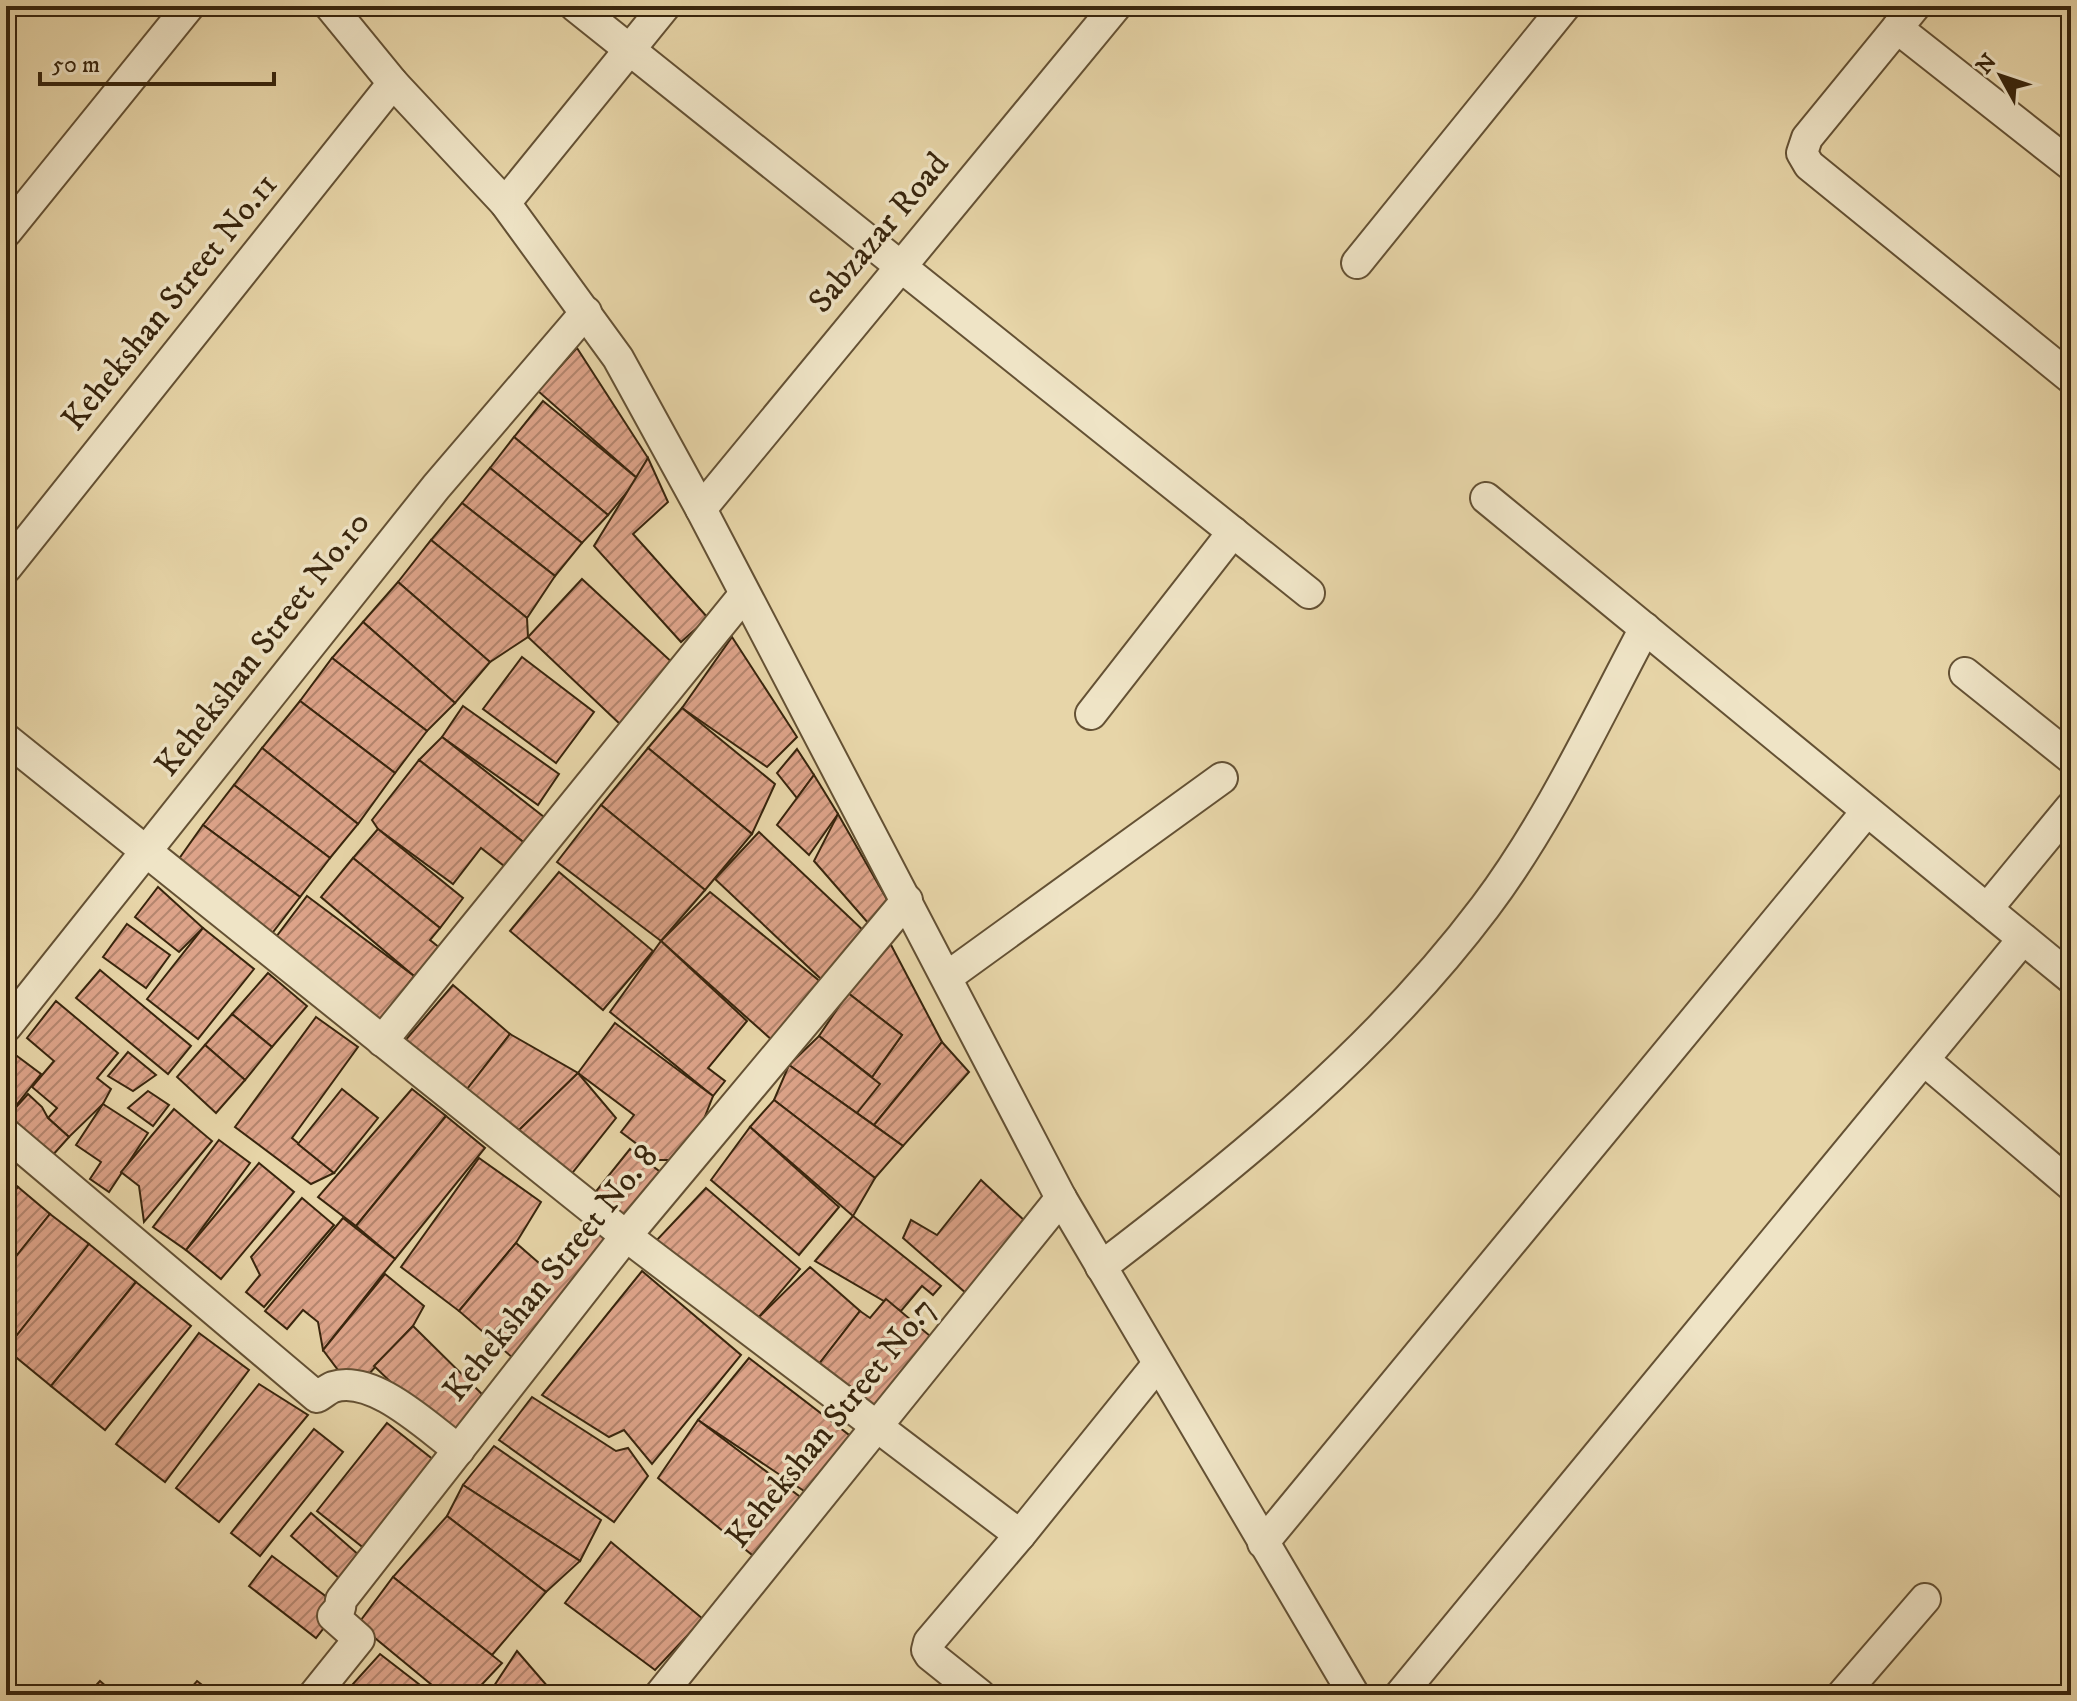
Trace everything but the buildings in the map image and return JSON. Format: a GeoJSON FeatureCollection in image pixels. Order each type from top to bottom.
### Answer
{"type":"FeatureCollection","features":[{"type":"Feature","properties":{"kind":"street"},"geometry":{"type":"LineString","coordinates":[[6,232],[189,6]]}},
{"type":"Feature","properties":{"kind":"street"},"geometry":{"type":"LineString","coordinates":[[330,6],[393,83],[505,203],[618,358],[701,509],[1061,1198],[1354,1695]]}},
{"type":"Feature","properties":{"kind":"street"},"geometry":{"type":"LineString","coordinates":[[575,6],[1309,593]]}},
{"type":"Feature","properties":{"kind":"street"},"geometry":{"type":"LineString","coordinates":[[505,203],[665,6]]}},
{"type":"Feature","properties":{"kind":"street","name":"Sabzazar Road"},"geometry":{"type":"LineString","coordinates":[[701,509],[1116,6]]}},
{"type":"Feature","properties":{"kind":"street"},"geometry":{"type":"LineString","coordinates":[[1357,263],[1565,6]]}},
{"type":"Feature","properties":{"kind":"street"},"geometry":{"type":"LineString","coordinates":[[2071,165],[1906,17],[1807,138],[1802,153],[1809,165],[2071,378]]}},
{"type":"Feature","properties":{"kind":"street","name":"Kehekshan Street No.11"},"geometry":{"type":"LineString","coordinates":[[6,568],[393,83]]}},
{"type":"Feature","properties":{"kind":"street","name":"Kehekshan Street No.10"},"geometry":{"type":"LineString","coordinates":[[6,1027],[436,487],[586,312]]}},
{"type":"Feature","properties":{"kind":"street"},"geometry":{"type":"LineString","coordinates":[[1486,498],[2071,978]]}},
{"type":"Feature","properties":{"kind":"street"},"geometry":{"type":"LineString","coordinates":[[1091,714],[1233,532]]}},
{"type":"Feature","properties":{"kind":"street"},"geometry":{"type":"LineString","coordinates":[[382,1041],[744,595]]}},
{"type":"Feature","properties":{"kind":"street"},"geometry":{"type":"LineString","coordinates":[[1101,1267],[1199,1193],[1273,1130],[1421,987],[1487,905],[1544,816],[1645,628]]}},
{"type":"Feature","properties":{"kind":"street"},"geometry":{"type":"LineString","coordinates":[[1965,673],[2071,758]]}},
{"type":"Feature","properties":{"kind":"street"},"geometry":{"type":"LineString","coordinates":[[6,739],[626,1236],[1020,1535]]}},
{"type":"Feature","properties":{"kind":"street"},"geometry":{"type":"LineString","coordinates":[[947,977],[1222,778]]}},
{"type":"Feature","properties":{"kind":"street"},"geometry":{"type":"LineString","coordinates":[[1987,909],[2071,807]]}},
{"type":"Feature","properties":{"kind":"street"},"geometry":{"type":"LineString","coordinates":[[1263,1543],[1867,811]]}},
{"type":"Feature","properties":{"kind":"street","name":"Kehekshan Street No. 8"},"geometry":{"type":"LineString","coordinates":[[314,1695],[359,1639],[333,1616],[340,1608],[341,1600],[626,1236],[907,900]]}},
{"type":"Feature","properties":{"kind":"street"},"geometry":{"type":"LineString","coordinates":[[1400,1695],[2023,939]]}},
{"type":"Feature","properties":{"kind":"street"},"geometry":{"type":"LineString","coordinates":[[1924,1060],[2071,1185]]}},
{"type":"Feature","properties":{"kind":"street"},"geometry":{"type":"LineString","coordinates":[[6,1134],[317,1397],[333,1387],[358,1386],[378,1392],[459,1450]]}},
{"type":"Feature","properties":{"kind":"street","name":"Kehekshan Street No.7"},"geometry":{"type":"LineString","coordinates":[[660,1695],[1061,1198]]}},
{"type":"Feature","properties":{"kind":"street"},"geometry":{"type":"LineString","coordinates":[[980,1695],[927,1650],[929,1642],[1158,1364]]}},
{"type":"Feature","properties":{"kind":"street"},"geometry":{"type":"LineString","coordinates":[[1842,1695],[1925,1599]]}}]}
